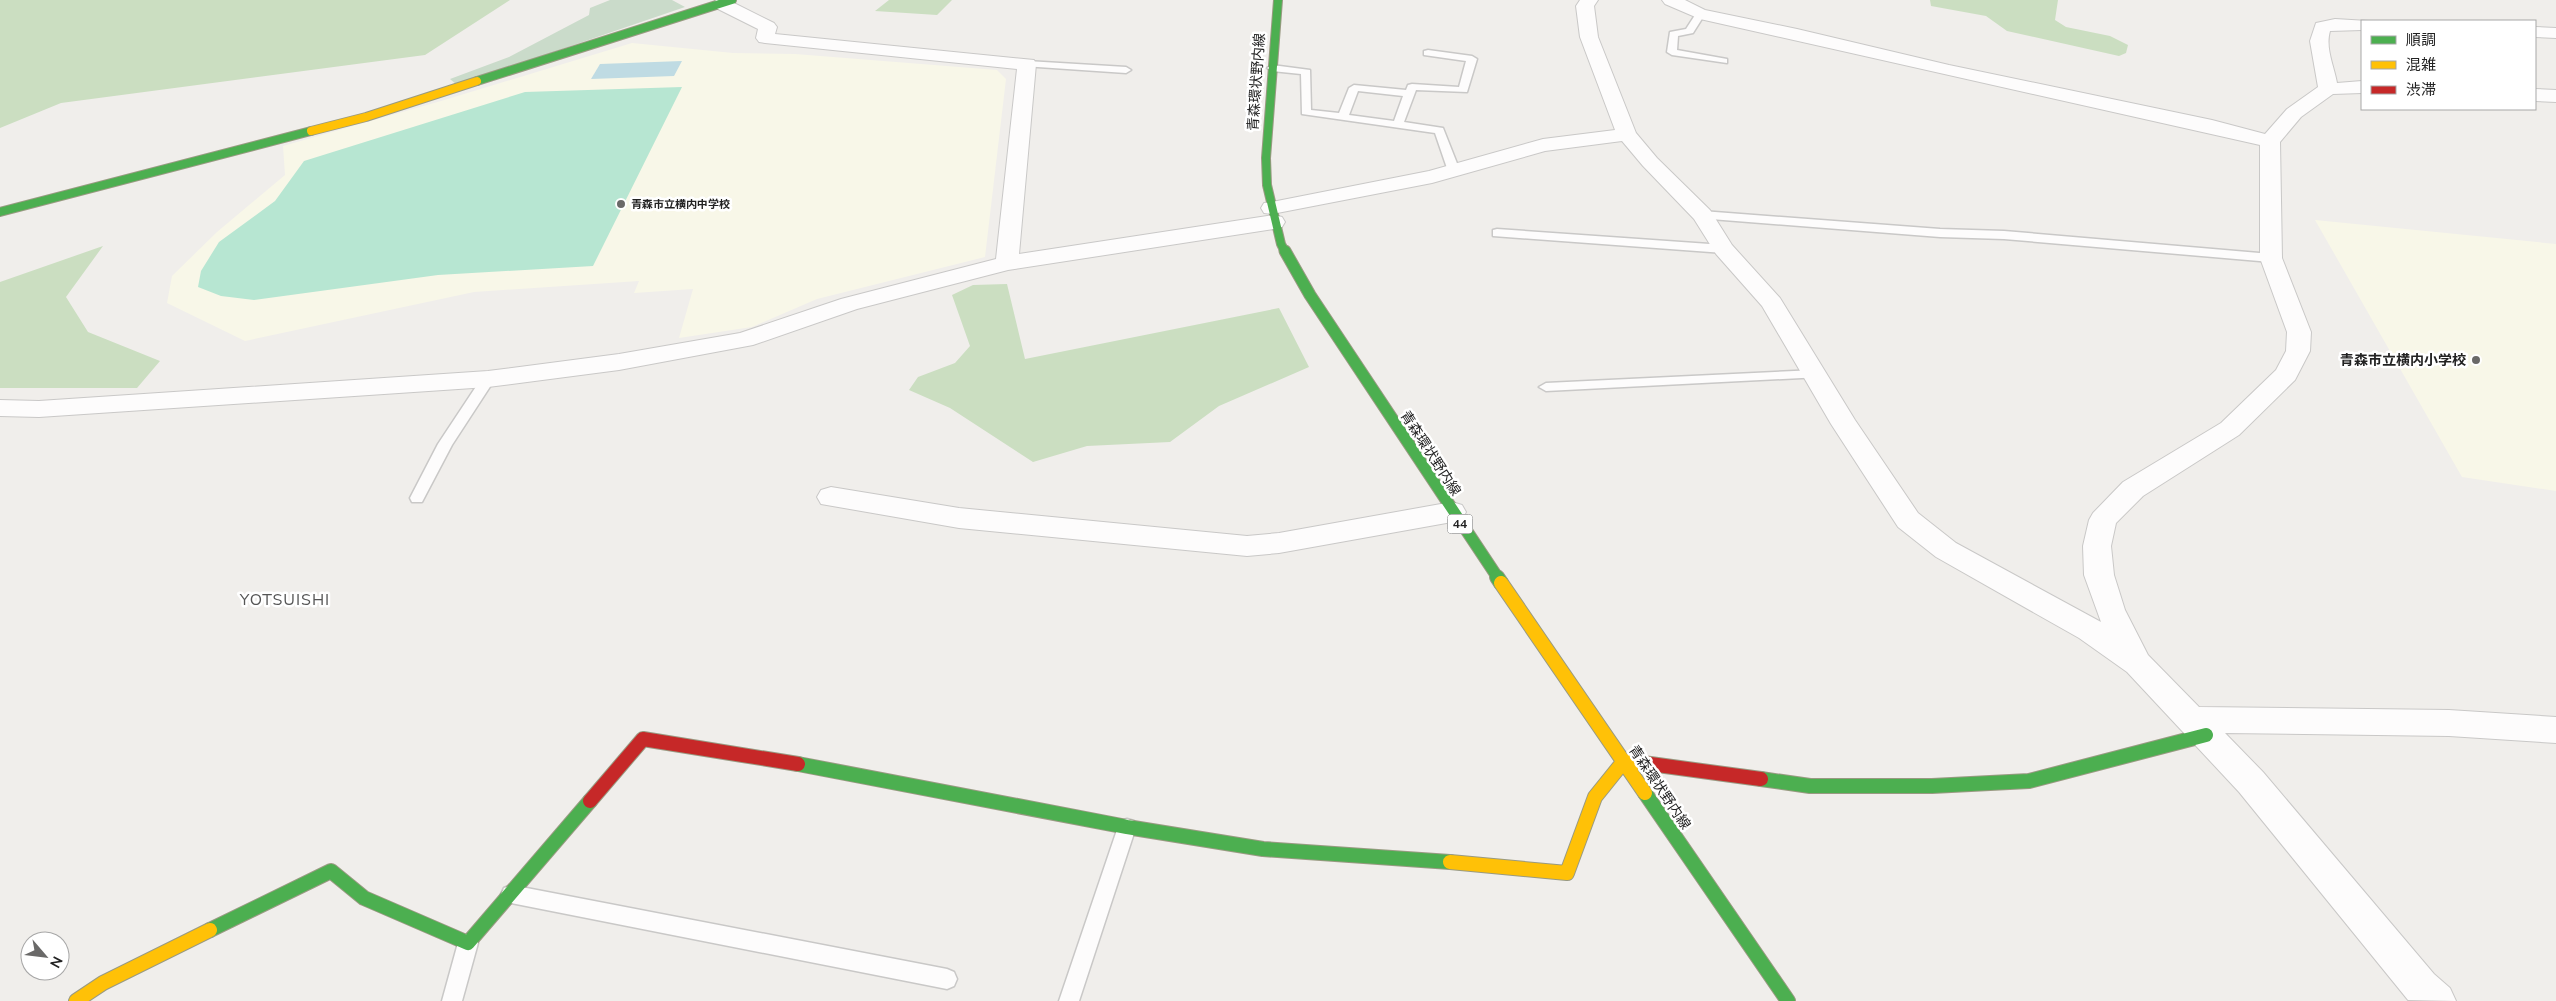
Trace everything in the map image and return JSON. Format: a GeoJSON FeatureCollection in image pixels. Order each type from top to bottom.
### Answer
{"type":"FeatureCollection","features":[{"type":"Feature","properties":{"kind":"street","name":"青森環状野内線"},"geometry":{"type":"LineString","coordinates":[[1278,0],[1266,158],[1267,185],[1281,244],[1310,295],[1452,512],[1788,1001]]}},
{"type":"Feature","properties":{"kind":"street"},"geometry":{"type":"LineString","coordinates":[[1589,0],[1585,6],[1589,37],[1627,134],[1650,162],[1702,215],[1724,249],[1772,303],[1816,374],[1844,424],[1908,520],[1946,550],[2090,630],[2138,664],[2251,782],[2421,987],[2437,1001]]}},
{"type":"Feature","properties":{"kind":"street"},"geometry":{"type":"LineString","coordinates":[[1671,0],[1700,14],[1797,34],[1940,69],[2212,126],[2270,141]]}},
{"type":"Feature","properties":{"kind":"street"},"geometry":{"type":"LineString","coordinates":[[0,212],[366,117],[728,2],[768,27],[765,38],[1027,64],[1007,263]]}},
{"type":"Feature","properties":{"kind":"street"},"geometry":{"type":"LineString","coordinates":[[2328,89],[2327,72],[2318,35],[2322,27],[2335,24],[2361,25]]}},
{"type":"Feature","properties":{"kind":"street"},"geometry":{"type":"LineString","coordinates":[[2536,32],[2556,33]]}},
{"type":"Feature","properties":{"kind":"street"},"geometry":{"type":"LineString","coordinates":[[2138,664],[2110,610],[2099,575],[2097,546],[2103,520],[2133,489],[2230,429],[2286,374],[2298,351],[2299,332],[2272,258],[2270,141],[2294,113],[2328,89],[2361,87]]}},
{"type":"Feature","properties":{"kind":"street"},"geometry":{"type":"LineString","coordinates":[[2536,95],[2556,96]]}},
{"type":"Feature","properties":{"kind":"street"},"geometry":{"type":"LineString","coordinates":[[0,408],[39,409],[488,379],[620,362],[744,340],[849,304],[1007,263],[1273,215],[1432,177],[1544,145],[1627,134]]}},
{"type":"Feature","properties":{"kind":"street"},"geometry":{"type":"LineString","coordinates":[[831,497],[959,518],[1247,546],[1279,543],[1452,512]]}},
{"type":"Feature","properties":{"kind":"street"},"geometry":{"type":"LineString","coordinates":[[76,1001],[102,983],[331,871],[364,898],[468,943],[643,739],[868,776],[1127,827],[1263,849],[1480,864],[1567,873],[1595,797],[1624,761],[1698,769],[1810,786],[1932,786],[2029,781],[2198,728],[2449,722],[2556,730]]}},
{"type":"Feature","properties":{"kind":"lane"},"geometry":{"type":"LineString","coordinates":[[1700,14],[1690,31],[1673,34],[1672,52],[1723,62]]}},
{"type":"Feature","properties":{"kind":"lane"},"geometry":{"type":"LineString","coordinates":[[1398,124],[1412,87],[1463,90],[1472,59],[1428,53]]}},
{"type":"Feature","properties":{"kind":"lane"},"geometry":{"type":"LineString","coordinates":[[1027,64],[1126,70]]}},
{"type":"Feature","properties":{"kind":"lane"},"geometry":{"type":"LineString","coordinates":[[1272,68],[1306,72],[1306,112],[1440,130],[1454,171]]}},
{"type":"Feature","properties":{"kind":"lane"},"geometry":{"type":"LineString","coordinates":[[1343,117],[1354,88],[1409,93]]}},
{"type":"Feature","properties":{"kind":"lane"},"geometry":{"type":"LineString","coordinates":[[1702,215],[2004,235],[2272,258]]}},
{"type":"Feature","properties":{"kind":"lane"},"geometry":{"type":"LineString","coordinates":[[1497,233],[1724,249]]}},
{"type":"Feature","properties":{"kind":"lane"},"geometry":{"type":"LineString","coordinates":[[1546,387],[1816,374]]}},
{"type":"Feature","properties":{"kind":"lane"},"geometry":{"type":"LineString","coordinates":[[417,498],[445,444],[488,379]]}},
{"type":"Feature","properties":{"kind":"lane"},"geometry":{"type":"LineString","coordinates":[[1069,1001],[1127,827]]}},
{"type":"Feature","properties":{"kind":"lane"},"geometry":{"type":"LineString","coordinates":[[512,894],[947,979]]}},
{"type":"Feature","properties":{"kind":"lane"},"geometry":{"type":"LineString","coordinates":[[452,1001],[468,943]]}},
{"type":"Feature","properties":{"kind":"shaded area","name":"青森市立横内中学校"},"geometry":{"type":"Polygon","coordinates":[[[632,43],[733,53],[795,54],[997,70],[1006,79],[985,257],[817,299],[752,327],[679,338],[693,289],[634,293],[639,281],[474,292],[245,341],[167,303],[172,276],[217,232],[285,175],[283,146],[441,101],[632,43]]]}},
{"type":"Feature","properties":{"kind":"shaded area","name":"青森市立横内小学校"},"geometry":{"type":"Polygon","coordinates":[[[2315,220],[2556,244],[2556,491],[2462,477],[2315,220]]]}},
{"type":"Feature","properties":{"kind":"green space"},"geometry":{"type":"Polygon","coordinates":[[[0,0],[510,0],[425,55],[61,103],[0,128],[0,0]]]}},
{"type":"Feature","properties":{"kind":"green space"},"geometry":{"type":"Polygon","coordinates":[[[610,0],[672,0],[685,7],[457,85],[450,79],[509,57],[589,15],[590,8],[610,0]]]}},
{"type":"Feature","properties":{"kind":"green space"},"geometry":{"type":"Polygon","coordinates":[[[889,0],[952,0],[937,15],[875,11],[889,0]]]}},
{"type":"Feature","properties":{"kind":"green space"},"geometry":{"type":"Polygon","coordinates":[[[1930,0],[2058,0],[2055,20],[2066,27],[2110,36],[2128,45],[2126,53],[2119,56],[2007,31],[1986,16],[1931,6],[1930,0]]]}},
{"type":"Feature","properties":{"kind":"green space"},"geometry":{"type":"Polygon","coordinates":[[[682,87],[593,266],[438,275],[254,300],[221,296],[198,287],[201,271],[219,242],[275,201],[304,161],[525,92],[682,87]]]}},
{"type":"Feature","properties":{"kind":"green space"},"geometry":{"type":"Polygon","coordinates":[[[103,246],[66,297],[88,332],[160,361],[137,388],[0,388],[0,282],[103,246]]]}},
{"type":"Feature","properties":{"kind":"green space"},"geometry":{"type":"Polygon","coordinates":[[[1007,284],[1025,359],[1279,308],[1309,367],[1219,406],[1170,442],[1087,446],[1033,462],[950,408],[909,390],[918,377],[955,363],[970,346],[952,295],[973,285],[1007,284]]]}},
{"type":"Feature","properties":{"kind":"water"},"geometry":{"type":"Polygon","coordinates":[[[682,61],[674,76],[591,79],[600,64],[682,61]]]}},
{"type":"Feature","properties":{"kind":"traffic: fast"},"geometry":{"type":"LineString","coordinates":[[477,81],[732,0]]}},
{"type":"Feature","properties":{"kind":"traffic: fast"},"geometry":{"type":"LineString","coordinates":[[1278,0],[1266,158],[1267,185],[1281,244],[1310,295],[1501,583]]}},
{"type":"Feature","properties":{"kind":"traffic: fast"},"geometry":{"type":"LineString","coordinates":[[0,212],[311,131]]}},
{"type":"Feature","properties":{"kind":"traffic: fast"},"geometry":{"type":"LineString","coordinates":[[1761,779],[1810,786],[1932,786],[2029,781],[2206,735]]}},
{"type":"Feature","properties":{"kind":"traffic: fast"},"geometry":{"type":"LineString","coordinates":[[798,764],[1127,827],[1263,849],[1450,862]]}},
{"type":"Feature","properties":{"kind":"traffic: fast"},"geometry":{"type":"LineString","coordinates":[[1645,793],[1788,1001]]}},
{"type":"Feature","properties":{"kind":"traffic: fast"},"geometry":{"type":"LineString","coordinates":[[210,930],[331,871],[364,898],[468,943],[590,801]]}},
{"type":"Feature","properties":{"kind":"traffic: slow"},"geometry":{"type":"LineString","coordinates":[[311,131],[366,117],[477,81]]}},
{"type":"Feature","properties":{"kind":"traffic: slow"},"geometry":{"type":"LineString","coordinates":[[1501,583],[1645,793]]}},
{"type":"Feature","properties":{"kind":"traffic: slow"},"geometry":{"type":"LineString","coordinates":[[1450,862],[1567,873],[1595,797],[1624,761],[1643,763]]}},
{"type":"Feature","properties":{"kind":"traffic: slow"},"geometry":{"type":"LineString","coordinates":[[76,1001],[103,983],[210,930]]}},
{"type":"Feature","properties":{"kind":"traffic: jam"},"geometry":{"type":"LineString","coordinates":[[590,801],[643,739],[798,764]]}},
{"type":"Feature","properties":{"kind":"traffic: jam"},"geometry":{"type":"LineString","coordinates":[[1643,763],[1761,779]]}},
{"type":"Feature","properties":{"kind":"place","name":"青森市立横内中学校"},"geometry":{"type":"Point","coordinates":[621,204]}},
{"type":"Feature","properties":{"kind":"place","name":"青森市立横内小学校"},"geometry":{"type":"Point","coordinates":[2476,360]}},
{"type":"Feature","properties":{"kind":"district","name":"YOTSUISHI"},"geometry":{"type":"Point","coordinates":[285,599]}}]}
